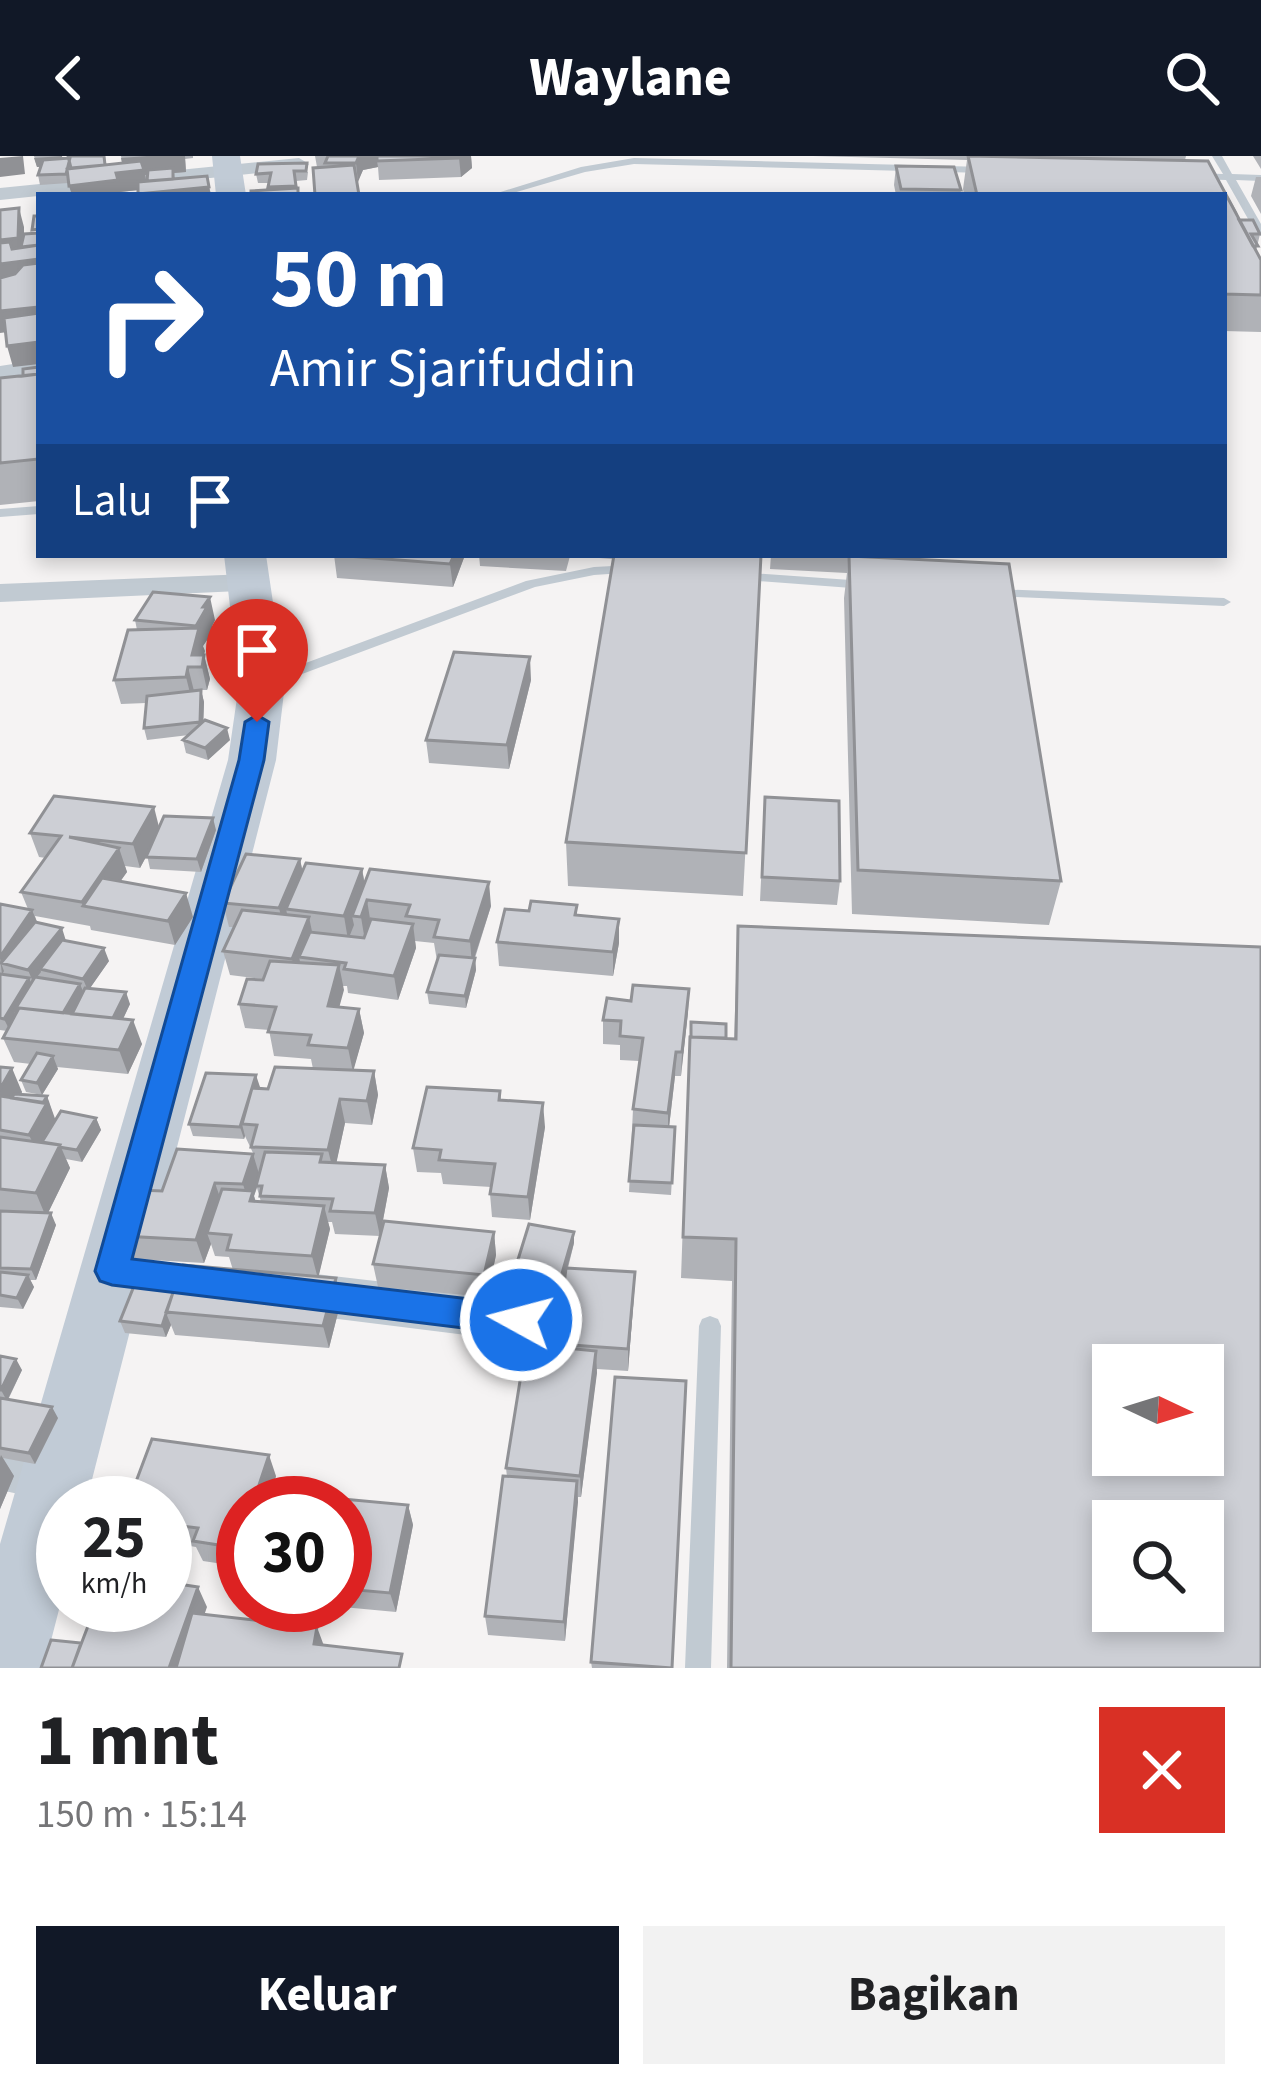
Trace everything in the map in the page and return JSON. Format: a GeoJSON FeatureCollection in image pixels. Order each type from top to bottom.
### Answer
{"type":"FeatureCollection","features":[{"type":"Feature","properties":{"kind":"main road"},"geometry":{"type":"LineString","coordinates":[[4,1668],[28,1470],[134,1274],[252,760],[262,685],[247,569]]}},
{"type":"Feature","properties":{"kind":"street"},"geometry":{"type":"LineString","coordinates":[[66,192],[299,164]]}},
{"type":"Feature","properties":{"kind":"street"},"geometry":{"type":"LineString","coordinates":[[0,374],[36,368]]}},
{"type":"Feature","properties":{"kind":"street"},"geometry":{"type":"LineString","coordinates":[[0,593],[247,569]]}},
{"type":"Feature","properties":{"kind":"street"},"geometry":{"type":"LineString","coordinates":[[248,1287],[521,1320]]}},
{"type":"Feature","properties":{"kind":"lane"},"geometry":{"type":"LineString","coordinates":[[1217,156],[1261,233]]}},
{"type":"Feature","properties":{"kind":"lane"},"geometry":{"type":"LineString","coordinates":[[506,192],[584,169],[634,161],[998,171]]}},
{"type":"Feature","properties":{"kind":"lane"},"geometry":{"type":"LineString","coordinates":[[1183,176],[1261,178]]}},
{"type":"Feature","properties":{"kind":"lane"},"geometry":{"type":"LineString","coordinates":[[0,513],[36,510]]}},
{"type":"Feature","properties":{"kind":"lane"},"geometry":{"type":"LineString","coordinates":[[262,685],[531,584],[594,571],[650,571]]}},
{"type":"Feature","properties":{"kind":"lane"},"geometry":{"type":"LineString","coordinates":[[718,575],[876,585]]}},
{"type":"Feature","properties":{"kind":"lane"},"geometry":{"type":"LineString","coordinates":[[967,591],[1224,602]]}},
{"type":"Feature","properties":{"kind":"lane"},"geometry":{"type":"LineString","coordinates":[[698,1668],[710,1326]]}},
{"type":"Feature","properties":{"kind":"building"},"geometry":{"type":"Polygon","coordinates":[[[68,156],[104,156],[105,165],[71,168],[68,156]]]}},
{"type":"Feature","properties":{"kind":"building"},"geometry":{"type":"Polygon","coordinates":[[[328,156],[359,156],[356,163],[325,163],[328,156]]]}},
{"type":"Feature","properties":{"kind":"building"},"geometry":{"type":"Polygon","coordinates":[[[377,156],[462,156],[377,161],[377,156]]]}},
{"type":"Feature","properties":{"kind":"building"},"geometry":{"type":"Polygon","coordinates":[[[968,156],[1208,161],[1225,192],[976,192],[968,156]]]}},
{"type":"Feature","properties":{"kind":"building"},"geometry":{"type":"Polygon","coordinates":[[[70,158],[66,174],[38,175],[43,160],[70,158]]]}},
{"type":"Feature","properties":{"kind":"building"},"geometry":{"type":"Polygon","coordinates":[[[141,161],[144,170],[116,173],[118,180],[69,186],[67,169],[141,161]]]}},
{"type":"Feature","properties":{"kind":"building"},"geometry":{"type":"Polygon","coordinates":[[[307,163],[306,171],[294,171],[296,186],[268,187],[271,173],[256,174],[258,164],[307,163]]]}},
{"type":"Feature","properties":{"kind":"building"},"geometry":{"type":"Polygon","coordinates":[[[354,165],[358,192],[315,192],[313,168],[354,165]]]}},
{"type":"Feature","properties":{"kind":"building"},"geometry":{"type":"Polygon","coordinates":[[[896,166],[954,167],[961,190],[901,189],[896,166]]]}},
{"type":"Feature","properties":{"kind":"building"},"geometry":{"type":"Polygon","coordinates":[[[173,168],[173,179],[147,181],[148,170],[173,168]]]}},
{"type":"Feature","properties":{"kind":"building"},"geometry":{"type":"Polygon","coordinates":[[[207,176],[209,187],[138,192],[138,182],[207,176]]]}},
{"type":"Feature","properties":{"kind":"building"},"geometry":{"type":"Polygon","coordinates":[[[298,188],[298,192],[251,191],[298,188]]]}},
{"type":"Feature","properties":{"kind":"building"},"geometry":{"type":"Polygon","coordinates":[[[1227,196],[1261,260],[1261,295],[1227,294],[1227,196]]]}},
{"type":"Feature","properties":{"kind":"building"},"geometry":{"type":"Polygon","coordinates":[[[19,208],[18,238],[0,240],[0,210],[19,208]]]}},
{"type":"Feature","properties":{"kind":"building"},"geometry":{"type":"Polygon","coordinates":[[[1239,220],[1253,220],[1260,234],[1251,234],[1258,246],[1253,246],[1239,220]]]}},
{"type":"Feature","properties":{"kind":"building"},"geometry":{"type":"Polygon","coordinates":[[[36,233],[36,245],[21,247],[24,234],[36,233]]]}},
{"type":"Feature","properties":{"kind":"building"},"geometry":{"type":"Polygon","coordinates":[[[10,242],[12,249],[36,245],[36,259],[0,264],[0,243],[10,242]]]}},
{"type":"Feature","properties":{"kind":"building"},"geometry":{"type":"Polygon","coordinates":[[[36,263],[36,307],[0,311],[0,278],[15,274],[23,265],[36,263]]]}},
{"type":"Feature","properties":{"kind":"building"},"geometry":{"type":"Polygon","coordinates":[[[36,313],[36,342],[7,346],[4,318],[36,313]]]}},
{"type":"Feature","properties":{"kind":"building"},"geometry":{"type":"Polygon","coordinates":[[[36,367],[36,374],[23,376],[23,369],[36,367]]]}},
{"type":"Feature","properties":{"kind":"building"},"geometry":{"type":"Polygon","coordinates":[[[36,374],[36,459],[0,463],[0,378],[36,374]]]}},
{"type":"Feature","properties":{"kind":"building"},"geometry":{"type":"Polygon","coordinates":[[[373,558],[453,558],[450,564],[373,558]]]}},
{"type":"Feature","properties":{"kind":"building"},"geometry":{"type":"Polygon","coordinates":[[[613,558],[761,558],[746,853],[566,842],[613,558]]]}},
{"type":"Feature","properties":{"kind":"building"},"geometry":{"type":"Polygon","coordinates":[[[849,558],[1009,564],[1061,881],[858,870],[849,558]]]}},
{"type":"Feature","properties":{"kind":"building"},"geometry":{"type":"Polygon","coordinates":[[[153,592],[210,597],[196,626],[135,620],[153,592]]]}},
{"type":"Feature","properties":{"kind":"building"},"geometry":{"type":"Polygon","coordinates":[[[199,628],[192,655],[204,655],[202,667],[188,667],[186,677],[114,680],[128,630],[199,628]]]}},
{"type":"Feature","properties":{"kind":"building"},"geometry":{"type":"Polygon","coordinates":[[[454,652],[530,657],[507,745],[426,740],[454,652]]]}},
{"type":"Feature","properties":{"kind":"building"},"geometry":{"type":"Polygon","coordinates":[[[201,690],[200,722],[144,728],[147,696],[201,690]]]}},
{"type":"Feature","properties":{"kind":"building"},"geometry":{"type":"Polygon","coordinates":[[[205,720],[227,728],[205,748],[183,740],[205,720]]]}},
{"type":"Feature","properties":{"kind":"building"},"geometry":{"type":"Polygon","coordinates":[[[54,796],[154,807],[133,844],[69,837],[119,848],[82,902],[21,892],[61,836],[30,833],[54,796]]]}},
{"type":"Feature","properties":{"kind":"building"},"geometry":{"type":"Polygon","coordinates":[[[765,797],[839,801],[840,881],[762,877],[765,797]]]}},
{"type":"Feature","properties":{"kind":"building"},"geometry":{"type":"Polygon","coordinates":[[[164,816],[213,818],[197,859],[146,857],[164,816]]]}},
{"type":"Feature","properties":{"kind":"building"},"geometry":{"type":"Polygon","coordinates":[[[246,854],[300,859],[279,908],[223,903],[246,854]]]}},
{"type":"Feature","properties":{"kind":"building"},"geometry":{"type":"Polygon","coordinates":[[[306,863],[362,869],[344,916],[286,909],[306,863]]]}},
{"type":"Feature","properties":{"kind":"building"},"geometry":{"type":"Polygon","coordinates":[[[370,869],[489,882],[470,941],[434,937],[439,920],[406,916],[410,905],[367,900],[361,917],[352,916],[370,869]]]}},
{"type":"Feature","properties":{"kind":"building"},"geometry":{"type":"Polygon","coordinates":[[[102,878],[186,893],[168,921],[83,906],[102,878]]]}},
{"type":"Feature","properties":{"kind":"building"},"geometry":{"type":"Polygon","coordinates":[[[531,901],[577,905],[575,915],[619,919],[613,952],[497,942],[505,909],[529,911],[531,901]]]}},
{"type":"Feature","properties":{"kind":"building"},"geometry":{"type":"Polygon","coordinates":[[[0,904],[32,910],[0,957],[0,904]]]}},
{"type":"Feature","properties":{"kind":"building"},"geometry":{"type":"Polygon","coordinates":[[[242,910],[309,917],[292,959],[223,951],[242,910]]]}},
{"type":"Feature","properties":{"kind":"building"},"geometry":{"type":"Polygon","coordinates":[[[371,919],[413,924],[394,976],[299,957],[310,932],[364,938],[371,919]]]}},
{"type":"Feature","properties":{"kind":"building"},"geometry":{"type":"Polygon","coordinates":[[[35,922],[62,928],[28,970],[1,963],[35,922]]]}},
{"type":"Feature","properties":{"kind":"building"},"geometry":{"type":"Polygon","coordinates":[[[738,926],[1261,947],[1261,1668],[731,1668],[736,1239],[683,1237],[690,1037],[736,1039],[738,926]]]}},
{"type":"Feature","properties":{"kind":"building"},"geometry":{"type":"Polygon","coordinates":[[[62,940],[104,948],[83,979],[40,969],[62,940]]]}},
{"type":"Feature","properties":{"kind":"building"},"geometry":{"type":"Polygon","coordinates":[[[439,955],[475,958],[465,996],[427,992],[439,955]]]}},
{"type":"Feature","properties":{"kind":"building"},"geometry":{"type":"Polygon","coordinates":[[[270,961],[339,965],[328,1006],[359,1009],[348,1048],[308,1045],[311,1035],[268,1032],[276,1007],[239,1004],[247,979],[263,980],[270,961]]]}},
{"type":"Feature","properties":{"kind":"building"},"geometry":{"type":"Polygon","coordinates":[[[0,974],[29,978],[4,1019],[0,1018],[0,974]]]}},
{"type":"Feature","properties":{"kind":"building"},"geometry":{"type":"Polygon","coordinates":[[[35,977],[80,984],[63,1013],[14,1011],[35,977]]]}},
{"type":"Feature","properties":{"kind":"building"},"geometry":{"type":"Polygon","coordinates":[[[633,985],[689,989],[682,1052],[676,1052],[668,1113],[633,1109],[643,1038],[620,1036],[621,1021],[603,1020],[607,998],[631,1001],[633,985]]]}},
{"type":"Feature","properties":{"kind":"building"},"geometry":{"type":"Polygon","coordinates":[[[85,988],[126,992],[113,1018],[72,1014],[85,988]]]}},
{"type":"Feature","properties":{"kind":"building"},"geometry":{"type":"Polygon","coordinates":[[[19,1008],[133,1020],[119,1050],[3,1038],[19,1008]]]}},
{"type":"Feature","properties":{"kind":"building"},"geometry":{"type":"Polygon","coordinates":[[[691,1022],[726,1024],[726,1038],[691,1037],[691,1022]]]}},
{"type":"Feature","properties":{"kind":"building"},"geometry":{"type":"Polygon","coordinates":[[[37,1053],[53,1056],[37,1083],[21,1080],[37,1053]]]}},
{"type":"Feature","properties":{"kind":"building"},"geometry":{"type":"Polygon","coordinates":[[[0,1067],[12,1068],[0,1089],[0,1067]]]}},
{"type":"Feature","properties":{"kind":"building"},"geometry":{"type":"Polygon","coordinates":[[[275,1067],[374,1071],[367,1101],[340,1099],[328,1150],[251,1147],[257,1125],[242,1124],[252,1088],[268,1089],[275,1067]]]}},
{"type":"Feature","properties":{"kind":"building"},"geometry":{"type":"Polygon","coordinates":[[[206,1073],[256,1075],[240,1127],[189,1124],[206,1073]]]}},
{"type":"Feature","properties":{"kind":"building"},"geometry":{"type":"Polygon","coordinates":[[[427,1087],[500,1091],[499,1100],[543,1103],[528,1197],[490,1194],[495,1164],[439,1160],[441,1150],[413,1148],[427,1087]]]}},
{"type":"Feature","properties":{"kind":"building"},"geometry":{"type":"Polygon","coordinates":[[[14,1094],[47,1096],[43,1103],[12,1098],[14,1094]]]}},
{"type":"Feature","properties":{"kind":"building"},"geometry":{"type":"Polygon","coordinates":[[[0,1096],[47,1103],[29,1135],[0,1130],[0,1096]]]}},
{"type":"Feature","properties":{"kind":"building"},"geometry":{"type":"Polygon","coordinates":[[[61,1111],[96,1118],[77,1150],[42,1142],[61,1111]]]}},
{"type":"Feature","properties":{"kind":"building"},"geometry":{"type":"Polygon","coordinates":[[[634,1125],[675,1127],[672,1183],[629,1181],[634,1125]]]}},
{"type":"Feature","properties":{"kind":"building"},"geometry":{"type":"Polygon","coordinates":[[[0,1137],[60,1145],[36,1193],[0,1189],[0,1137]]]}},
{"type":"Feature","properties":{"kind":"building"},"geometry":{"type":"Polygon","coordinates":[[[177,1149],[253,1154],[243,1184],[215,1183],[196,1240],[123,1236],[139,1190],[162,1191],[177,1149]]]}},
{"type":"Feature","properties":{"kind":"building"},"geometry":{"type":"Polygon","coordinates":[[[265,1152],[322,1154],[320,1162],[385,1165],[375,1213],[330,1211],[333,1199],[260,1196],[262,1186],[256,1186],[265,1152]]]}},
{"type":"Feature","properties":{"kind":"building"},"geometry":{"type":"Polygon","coordinates":[[[222,1189],[253,1191],[250,1201],[324,1206],[312,1256],[227,1250],[231,1235],[207,1233],[222,1189]]]}},
{"type":"Feature","properties":{"kind":"building"},"geometry":{"type":"Polygon","coordinates":[[[0,1211],[51,1213],[31,1269],[0,1268],[0,1211]]]}},
{"type":"Feature","properties":{"kind":"building"},"geometry":{"type":"Polygon","coordinates":[[[384,1221],[494,1232],[484,1275],[373,1264],[384,1221]]]}},
{"type":"Feature","properties":{"kind":"building"},"geometry":{"type":"Polygon","coordinates":[[[529,1224],[574,1232],[554,1301],[508,1292],[529,1224]]]}},
{"type":"Feature","properties":{"kind":"building"},"geometry":{"type":"Polygon","coordinates":[[[183,1265],[336,1278],[323,1326],[166,1312],[183,1265]]]}},
{"type":"Feature","properties":{"kind":"building"},"geometry":{"type":"Polygon","coordinates":[[[566,1268],[635,1272],[628,1349],[557,1344],[566,1268]]]}},
{"type":"Feature","properties":{"kind":"building"},"geometry":{"type":"Polygon","coordinates":[[[140,1271],[179,1274],[162,1326],[120,1321],[140,1271]]]}},
{"type":"Feature","properties":{"kind":"building"},"geometry":{"type":"Polygon","coordinates":[[[0,1272],[28,1275],[17,1298],[0,1295],[0,1272]]]}},
{"type":"Feature","properties":{"kind":"building"},"geometry":{"type":"Polygon","coordinates":[[[526,1344],[596,1351],[580,1476],[506,1468],[526,1344]]]}},
{"type":"Feature","properties":{"kind":"building"},"geometry":{"type":"Polygon","coordinates":[[[0,1356],[16,1359],[1,1390],[0,1390],[0,1356]]]}},
{"type":"Feature","properties":{"kind":"building"},"geometry":{"type":"Polygon","coordinates":[[[615,1377],[686,1381],[672,1668],[591,1662],[615,1377]]]}},
{"type":"Feature","properties":{"kind":"building"},"geometry":{"type":"Polygon","coordinates":[[[0,1398],[52,1407],[29,1453],[0,1448],[0,1398]]]}},
{"type":"Feature","properties":{"kind":"building"},"geometry":{"type":"Polygon","coordinates":[[[152,1439],[269,1455],[262,1476],[216,1476],[216,1545],[193,1541],[198,1528],[192,1527],[192,1476],[138,1476],[152,1439]]]}},
{"type":"Feature","properties":{"kind":"building"},"geometry":{"type":"Polygon","coordinates":[[[503,1476],[577,1481],[564,1622],[485,1616],[503,1476]]]}},
{"type":"Feature","properties":{"kind":"building"},"geometry":{"type":"Polygon","coordinates":[[[372,1502],[408,1505],[390,1593],[372,1591],[372,1502]]]}},
{"type":"Feature","properties":{"kind":"building"},"geometry":{"type":"Polygon","coordinates":[[[192,1613],[216,1616],[216,1632],[316,1632],[314,1644],[402,1654],[399,1668],[176,1668],[186,1632],[192,1632],[192,1613]]]}},
{"type":"Feature","properties":{"kind":"building"},"geometry":{"type":"Polygon","coordinates":[[[86,1632],[182,1632],[169,1668],[72,1668],[86,1632]]]}},
{"type":"Feature","properties":{"kind":"building"},"geometry":{"type":"Polygon","coordinates":[[[51,1640],[81,1643],[72,1668],[41,1668],[51,1640]]]}},
{"type":"Feature","properties":{"kind":"route"},"geometry":{"type":"LineString","coordinates":[[257,722],[252,760],[112,1271],[521,1320]]}}]}
